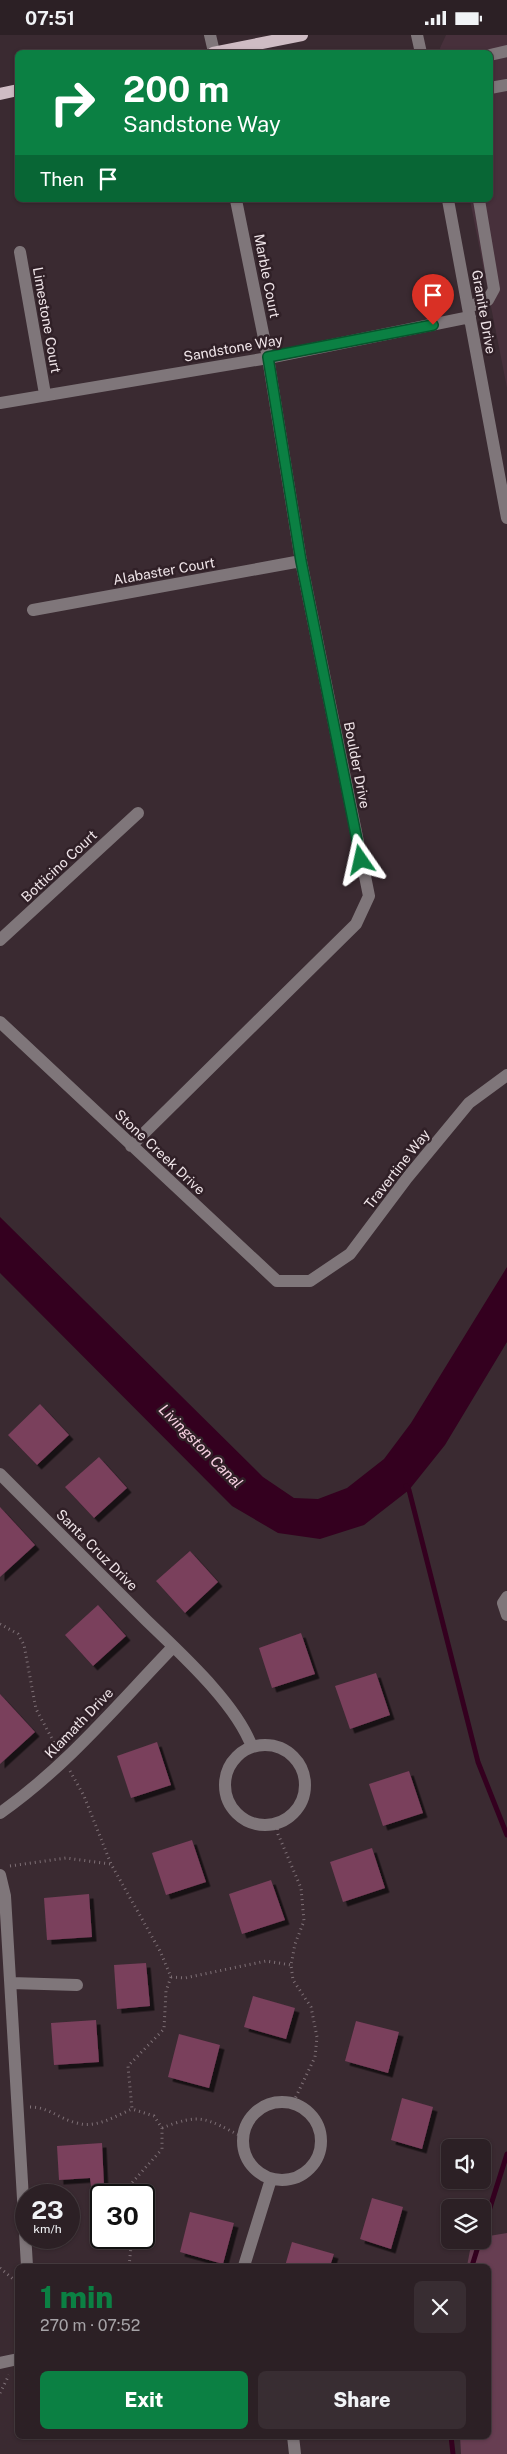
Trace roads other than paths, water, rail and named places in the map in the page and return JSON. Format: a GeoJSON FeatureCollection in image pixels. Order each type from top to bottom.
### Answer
{"type":"FeatureCollection","features":[{"type":"Feature","properties":{"kind":"main road"},"geometry":{"type":"LineString","coordinates":[[223,50],[287,36],[302,35]]}},
{"type":"Feature","properties":{"kind":"main road"},"geometry":{"type":"LineString","coordinates":[[0,94],[15,91]]}},
{"type":"Feature","properties":{"kind":"street"},"geometry":{"type":"LineString","coordinates":[[210,35],[214,50]]}},
{"type":"Feature","properties":{"kind":"street"},"geometry":{"type":"LineString","coordinates":[[418,35],[420,50]]}},
{"type":"Feature","properties":{"kind":"street"},"geometry":{"type":"LineString","coordinates":[[493,54],[507,51]]}},
{"type":"Feature","properties":{"kind":"street"},"geometry":{"type":"LineString","coordinates":[[493,87],[507,85]]}},
{"type":"Feature","properties":{"kind":"street","name":"Marble Court"},"geometry":{"type":"LineString","coordinates":[[236,202],[268,357]]}},
{"type":"Feature","properties":{"kind":"street","name":"Granite Drive"},"geometry":{"type":"LineString","coordinates":[[448,202],[507,518]]}},
{"type":"Feature","properties":{"kind":"street","name":"Sandstone Way"},"geometry":{"type":"LineString","coordinates":[[0,403],[268,357],[469,312],[488,300],[494,289],[479,202]]}},
{"type":"Feature","properties":{"kind":"street","name":"Limestone Court"},"geometry":{"type":"LineString","coordinates":[[20,252],[45,394]]}},
{"type":"Feature","properties":{"kind":"street","name":"Boulder Drive"},"geometry":{"type":"LineString","coordinates":[[131,1146],[356,924],[369,896],[301,561],[268,357]]}},
{"type":"Feature","properties":{"kind":"street","name":"Alabaster Court"},"geometry":{"type":"LineString","coordinates":[[33,610],[301,561]]}},
{"type":"Feature","properties":{"kind":"street","name":"Botticino Court"},"geometry":{"type":"LineString","coordinates":[[0,940],[138,813]]}},
{"type":"Feature","properties":{"kind":"street","name":"Stone Creek Drive"},"geometry":{"type":"LineString","coordinates":[[0,1021],[277,1281],[310,1281]]}},
{"type":"Feature","properties":{"kind":"street","name":"Travertine Way"},"geometry":{"type":"LineString","coordinates":[[310,1281],[350,1254],[407,1178],[469,1103],[507,1075]]}},
{"type":"Feature","properties":{"kind":"street","name":"Santa Cruz Drive"},"geometry":{"type":"LineString","coordinates":[[0,1474],[173,1647],[233,1711],[246,1731],[252,1747]]}},
{"type":"Feature","properties":{"kind":"street","name":"Klamath Drive"},"geometry":{"type":"LineString","coordinates":[[0,1813],[27,1794],[64,1761],[173,1647]]}},
{"type":"Feature","properties":{"kind":"street"},"geometry":{"type":"LineString","coordinates":[[266,1745],[282,1749],[293,1757],[301,1767],[305,1781],[305,1791],[300,1805],[294,1814],[277,1824],[252,1823],[240,1817],[231,1806],[226,1793],[228,1769],[233,1761],[252,1747],[266,1745]]}},
{"type":"Feature","properties":{"kind":"street"},"geometry":{"type":"LineString","coordinates":[[4,1871],[26,2264]]}},
{"type":"Feature","properties":{"kind":"street"},"geometry":{"type":"LineString","coordinates":[[11,1983],[77,1985]]}},
{"type":"Feature","properties":{"kind":"street"},"geometry":{"type":"LineString","coordinates":[[280,2102],[293,2103],[306,2109],[318,2125],[321,2145],[318,2159],[310,2169],[298,2177],[285,2181],[271,2179],[259,2173],[249,2163],[244,2151],[243,2137],[247,2124],[260,2109],[280,2102]]}},
{"type":"Feature","properties":{"kind":"street"},"geometry":{"type":"LineString","coordinates":[[245,2264],[271,2179]]}},
{"type":"Feature","properties":{"kind":"street"},"geometry":{"type":"LineString","coordinates":[[0,2363],[15,2360]]}},
{"type":"Feature","properties":{"kind":"street"},"geometry":{"type":"LineString","coordinates":[[293,2439],[295,2454]]}},
{"type":"Feature","properties":{"kind":"water","name":"Livingston Canal"},"geometry":{"type":"Polygon","coordinates":[[[0,1217],[263,1477],[294,1498],[318,1499],[347,1488],[384,1459],[411,1423],[507,1267],[507,1342],[445,1445],[409,1490],[364,1525],[320,1539],[278,1533],[232,1506],[0,1273],[0,1217]]]}},
{"type":"Feature","properties":{"kind":"waterway"},"geometry":{"type":"LineString","coordinates":[[406,1486],[409,1490],[478,1762],[507,1835]]}},
{"type":"Feature","properties":{"kind":"waterway"},"geometry":{"type":"LineString","coordinates":[[491,2205],[507,2154]]}},
{"type":"Feature","properties":{"kind":"waterway"},"geometry":{"type":"LineString","coordinates":[[473,2264],[477,2249]]}},
{"type":"Feature","properties":{"kind":"waterway"},"geometry":{"type":"LineString","coordinates":[[451,2439],[453,2454]]}}]}
